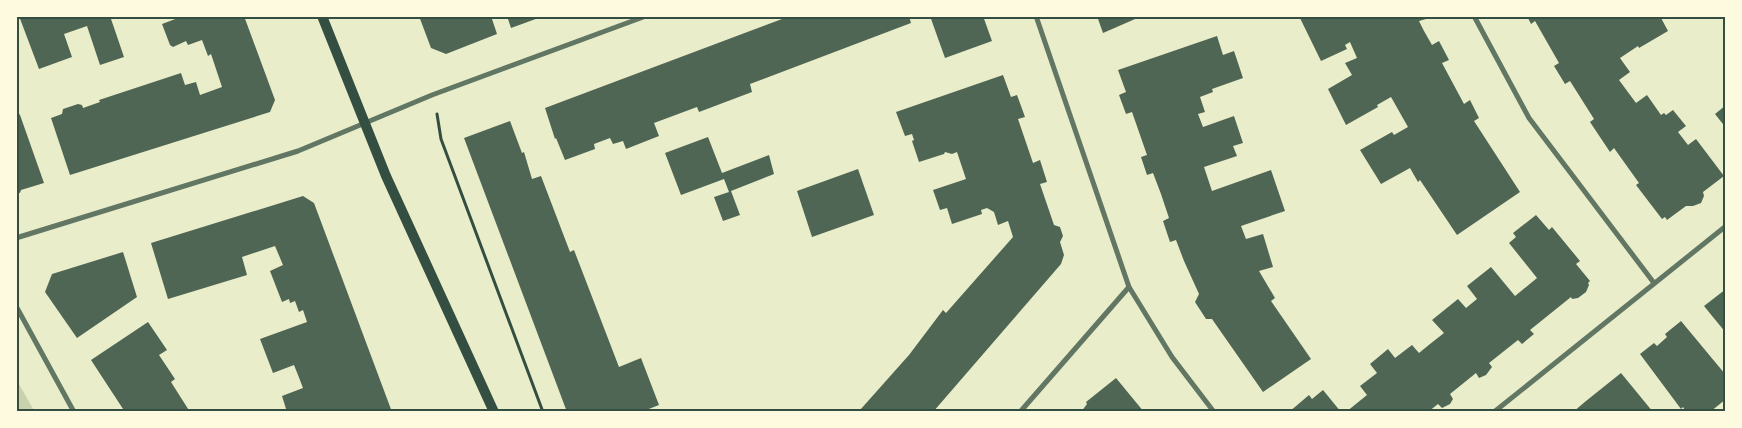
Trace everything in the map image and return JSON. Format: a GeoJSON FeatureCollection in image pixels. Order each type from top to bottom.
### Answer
{"type":"FeatureCollection","features":[{"type":"Feature","properties":{"kind":"main road"},"geometry":{"type":"LineString","coordinates":[[322,16],[386,176],[494,412]]}},
{"type":"Feature","properties":{"kind":"street"},"geometry":{"type":"LineString","coordinates":[[16,238],[298,151],[432,96],[646,16]]}},
{"type":"Feature","properties":{"kind":"street"},"geometry":{"type":"LineString","coordinates":[[1036,16],[1129,287],[1172,357],[1214,412]]}},
{"type":"Feature","properties":{"kind":"street"},"geometry":{"type":"LineString","coordinates":[[1474,16],[1529,118],[1654,283]]}},
{"type":"Feature","properties":{"kind":"street"},"geometry":{"type":"LineString","coordinates":[[1494,412],[1726,226]]}},
{"type":"Feature","properties":{"kind":"street"},"geometry":{"type":"LineString","coordinates":[[1020,412],[1129,287]]}},
{"type":"Feature","properties":{"kind":"street"},"geometry":{"type":"LineString","coordinates":[[16,306],[74,412]]}},
{"type":"Feature","properties":{"kind":"path"},"geometry":{"type":"LineString","coordinates":[[437,113],[442,140],[544,412]]}},
{"type":"Feature","properties":{"kind":"green space"},"geometry":{"type":"Polygon","coordinates":[[[16,379],[35,412],[16,412],[16,379]]]}},
{"type":"Feature","properties":{"kind":"building"},"geometry":{"type":"Polygon","coordinates":[[[19,16],[110,16],[124,57],[100,65],[87,26],[64,34],[72,57],[39,69],[19,16]]]}},
{"type":"Feature","properties":{"kind":"building"},"geometry":{"type":"Polygon","coordinates":[[[177,16],[244,16],[275,100],[270,112],[70,175],[51,118],[62,114],[63,109],[78,104],[82,105],[83,108],[100,102],[99,100],[181,73],[185,85],[196,82],[200,95],[222,87],[211,54],[208,56],[202,40],[188,45],[186,41],[173,47],[170,45],[162,24],[178,18],[177,16]]]}},
{"type":"Feature","properties":{"kind":"building"},"geometry":{"type":"Polygon","coordinates":[[[419,16],[491,16],[497,34],[446,54],[431,48],[419,16]]]}},
{"type":"Feature","properties":{"kind":"building"},"geometry":{"type":"Polygon","coordinates":[[[507,16],[544,16],[511,28],[507,16]]]}},
{"type":"Feature","properties":{"kind":"building"},"geometry":{"type":"Polygon","coordinates":[[[790,16],[909,16],[911,23],[750,84],[752,92],[699,112],[697,107],[654,123],[659,136],[626,149],[623,141],[613,144],[610,138],[594,144],[595,149],[565,160],[555,139],[545,108],[790,16]]]}},
{"type":"Feature","properties":{"kind":"building"},"geometry":{"type":"Polygon","coordinates":[[[930,16],[983,16],[992,41],[945,58],[930,16]]]}},
{"type":"Feature","properties":{"kind":"building"},"geometry":{"type":"Polygon","coordinates":[[[1097,16],[1142,16],[1103,33],[1097,16]]]}},
{"type":"Feature","properties":{"kind":"building"},"geometry":{"type":"Polygon","coordinates":[[[1299,16],[1425,16],[1426,19],[1419,21],[1424,31],[1432,45],[1439,41],[1449,60],[1442,63],[1464,104],[1470,100],[1479,118],[1474,121],[1520,192],[1457,235],[1410,168],[1381,184],[1360,150],[1392,132],[1394,135],[1408,127],[1391,97],[1377,105],[1378,107],[1346,125],[1328,89],[1352,75],[1345,63],[1357,58],[1350,42],[1345,45],[1347,49],[1321,61],[1299,16]]]}},
{"type":"Feature","properties":{"kind":"building"},"geometry":{"type":"Polygon","coordinates":[[[1527,16],[1660,16],[1668,31],[1639,48],[1638,46],[1620,58],[1630,72],[1619,80],[1636,103],[1647,95],[1661,115],[1664,113],[1666,115],[1673,110],[1686,126],[1678,132],[1688,145],[1696,139],[1724,176],[1703,192],[1704,196],[1701,203],[1686,206],[1667,220],[1665,217],[1662,219],[1636,185],[1639,183],[1614,148],[1610,152],[1590,122],[1594,119],[1570,81],[1565,84],[1554,66],[1559,63],[1535,21],[1531,24],[1527,16]]]}},
{"type":"Feature","properties":{"kind":"building"},"geometry":{"type":"Polygon","coordinates":[[[1217,36],[1223,55],[1234,51],[1243,78],[1212,89],[1213,92],[1200,97],[1205,112],[1198,114],[1203,127],[1234,116],[1243,143],[1233,146],[1237,156],[1204,167],[1212,191],[1271,170],[1285,211],[1241,226],[1246,239],[1263,234],[1273,267],[1259,271],[1275,298],[1271,301],[1311,359],[1263,392],[1212,319],[1206,319],[1195,302],[1199,294],[1176,240],[1170,242],[1163,221],[1169,218],[1161,194],[1153,173],[1147,175],[1141,157],[1147,155],[1132,112],[1126,114],[1119,95],[1126,92],[1118,70],[1217,36]]]}},
{"type":"Feature","properties":{"kind":"building"},"geometry":{"type":"Polygon","coordinates":[[[1003,75],[1011,97],[1017,95],[1025,117],[1018,119],[1033,163],[1040,160],[1047,182],[1040,184],[1054,225],[1060,227],[1063,236],[1060,242],[1064,255],[1061,264],[933,412],[863,412],[860,410],[909,355],[943,310],[946,313],[1013,237],[1008,221],[998,225],[994,212],[987,208],[981,210],[982,214],[952,224],[947,208],[940,210],[933,190],[966,179],[957,152],[952,154],[945,152],[944,154],[919,162],[912,141],[914,140],[912,134],[905,136],[896,112],[1003,75]]]}},
{"type":"Feature","properties":{"kind":"building"},"geometry":{"type":"Polygon","coordinates":[[[1726,105],[1726,128],[1715,114],[1726,105]]]}},
{"type":"Feature","properties":{"kind":"building"},"geometry":{"type":"Polygon","coordinates":[[[16,110],[20,115],[44,183],[21,190],[20,193],[16,192],[16,110]]]}},
{"type":"Feature","properties":{"kind":"building"},"geometry":{"type":"Polygon","coordinates":[[[510,121],[522,153],[524,152],[532,179],[541,176],[570,252],[574,250],[619,367],[641,358],[659,405],[641,412],[567,412],[464,138],[510,121]]]}},
{"type":"Feature","properties":{"kind":"building"},"geometry":{"type":"Polygon","coordinates":[[[708,137],[722,173],[769,155],[774,174],[731,191],[740,215],[723,221],[714,197],[729,192],[724,179],[681,195],[665,153],[708,137]]]}},
{"type":"Feature","properties":{"kind":"building"},"geometry":{"type":"Polygon","coordinates":[[[858,169],[874,215],[812,237],[797,191],[858,169]]]}},
{"type":"Feature","properties":{"kind":"building"},"geometry":{"type":"Polygon","coordinates":[[[303,196],[314,203],[392,412],[287,412],[282,396],[303,388],[294,365],[273,373],[260,339],[307,322],[303,310],[299,312],[295,301],[290,303],[289,299],[282,302],[270,271],[283,265],[275,246],[242,257],[247,275],[168,299],[151,243],[303,196]]]}},
{"type":"Feature","properties":{"kind":"building"},"geometry":{"type":"Polygon","coordinates":[[[1536,215],[1549,230],[1552,227],[1580,261],[1576,264],[1590,281],[1586,292],[1578,298],[1572,299],[1571,297],[1530,330],[1534,334],[1522,344],[1518,340],[1489,363],[1492,367],[1486,375],[1479,378],[1476,373],[1450,394],[1453,399],[1450,404],[1442,408],[1438,404],[1428,412],[1346,412],[1367,395],[1360,386],[1377,373],[1370,364],[1388,349],[1395,358],[1412,345],[1419,353],[1444,333],[1432,320],[1458,299],[1466,308],[1477,299],[1467,286],[1491,267],[1515,296],[1537,278],[1509,243],[1516,237],[1513,233],[1536,215]]]}},
{"type":"Feature","properties":{"kind":"building"},"geometry":{"type":"Polygon","coordinates":[[[123,252],[137,297],[77,338],[45,292],[52,274],[123,252]]]}},
{"type":"Feature","properties":{"kind":"building"},"geometry":{"type":"Polygon","coordinates":[[[1726,289],[1726,333],[1704,306],[1726,289]]]}},
{"type":"Feature","properties":{"kind":"building"},"geometry":{"type":"Polygon","coordinates":[[[1681,321],[1726,377],[1726,399],[1710,412],[1686,412],[1683,407],[1681,409],[1640,354],[1654,343],[1657,346],[1667,337],[1665,334],[1681,321]]]}},
{"type":"Feature","properties":{"kind":"building"},"geometry":{"type":"Polygon","coordinates":[[[148,322],[167,350],[159,355],[175,379],[171,382],[190,412],[125,412],[91,360],[148,322]]]}},
{"type":"Feature","properties":{"kind":"building"},"geometry":{"type":"Polygon","coordinates":[[[1621,373],[1653,412],[1573,412],[1586,401],[1621,373]]]}},
{"type":"Feature","properties":{"kind":"building"},"geometry":{"type":"Polygon","coordinates":[[[1116,378],[1144,412],[1081,412],[1087,404],[1086,402],[1116,378]]]}},
{"type":"Feature","properties":{"kind":"building"},"geometry":{"type":"Polygon","coordinates":[[[1323,390],[1341,412],[1289,412],[1309,395],[1312,399],[1323,390]]]}}]}
